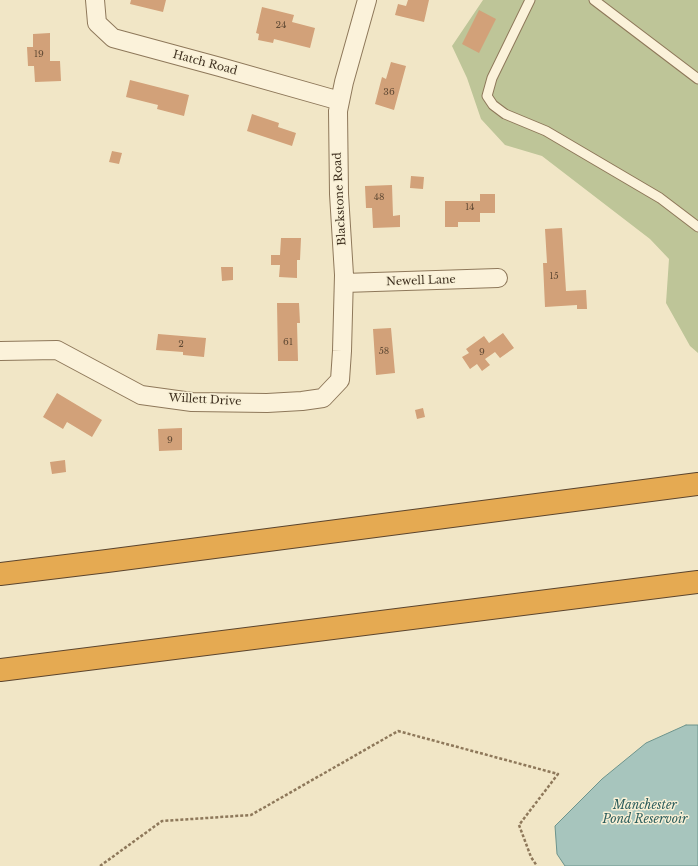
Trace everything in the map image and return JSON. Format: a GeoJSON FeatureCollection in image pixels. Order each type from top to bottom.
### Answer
{"type":"FeatureCollection","features":[{"type":"Feature","properties":{"kind":"highway"},"geometry":{"type":"LineString","coordinates":[[0,574],[698,484]]}},
{"type":"Feature","properties":{"kind":"highway"},"geometry":{"type":"LineString","coordinates":[[0,670],[698,582]]}},
{"type":"Feature","properties":{"kind":"street","name":"Hatch Road"},"geometry":{"type":"LineString","coordinates":[[95,0],[97,23],[113,38],[220,66],[340,101]]}},
{"type":"Feature","properties":{"kind":"street","name":"Blackstone Road"},"geometry":{"type":"LineString","coordinates":[[324,396],[340,380],[342,351],[344,275],[338,194],[338,111],[367,0]]}},
{"type":"Feature","properties":{"kind":"street","name":"Newell Lane"},"geometry":{"type":"LineString","coordinates":[[344,283],[498,278]]}},
{"type":"Feature","properties":{"kind":"street","name":"Willett Drive"},"geometry":{"type":"LineString","coordinates":[[0,351],[56,350],[141,395],[192,402],[267,403],[302,401],[323,398],[324,396]]}},
{"type":"Feature","properties":{"kind":"lane"},"geometry":{"type":"LineString","coordinates":[[530,0],[492,78],[487,96],[493,105],[505,114],[546,131],[660,198],[698,227]]}},
{"type":"Feature","properties":{"kind":"lane"},"geometry":{"type":"LineString","coordinates":[[594,0],[698,79]]}},
{"type":"Feature","properties":{"kind":"path"},"geometry":{"type":"LineString","coordinates":[[100,866],[162,821],[251,815],[398,731],[558,774],[519,824],[531,857],[537,866]]}},
{"type":"Feature","properties":{"kind":"green space"},"geometry":{"type":"Polygon","coordinates":[[[483,0],[698,0],[698,353],[690,346],[666,303],[669,259],[650,239],[542,156],[505,145],[481,119],[467,78],[452,46],[483,0]]]}},
{"type":"Feature","properties":{"kind":"water","name":"Manchester Pond Reservoir"},"geometry":{"type":"Polygon","coordinates":[[[686,725],[698,725],[698,866],[565,866],[557,854],[555,826],[602,779],[646,743],[686,725]]]}},
{"type":"Feature","properties":{"kind":"building"},"geometry":{"type":"Polygon","coordinates":[[[131,0],[166,0],[163,12],[130,4],[131,0]]]}},
{"type":"Feature","properties":{"kind":"building"},"geometry":{"type":"Polygon","coordinates":[[[408,0],[429,0],[424,22],[395,15],[398,4],[406,6],[408,0]]]}},
{"type":"Feature","properties":{"kind":"building"},"geometry":{"type":"Polygon","coordinates":[[[262,7],[294,15],[292,22],[315,28],[310,48],[274,39],[273,43],[258,40],[259,34],[256,33],[262,7]]]}},
{"type":"Feature","properties":{"kind":"building"},"geometry":{"type":"Polygon","coordinates":[[[479,10],[496,19],[479,53],[462,44],[479,10]]]}},
{"type":"Feature","properties":{"kind":"building"},"geometry":{"type":"Polygon","coordinates":[[[50,33],[50,61],[60,61],[61,81],[35,82],[34,66],[28,66],[27,47],[33,47],[33,34],[50,33]]]}},
{"type":"Feature","properties":{"kind":"building"},"geometry":{"type":"Polygon","coordinates":[[[391,62],[406,66],[394,110],[375,104],[382,77],[386,79],[391,62]]]}},
{"type":"Feature","properties":{"kind":"building"},"geometry":{"type":"Polygon","coordinates":[[[130,80],[189,95],[184,116],[157,109],[158,105],[126,97],[130,80]]]}},
{"type":"Feature","properties":{"kind":"building"},"geometry":{"type":"Polygon","coordinates":[[[252,114],[279,123],[278,127],[296,133],[292,146],[247,131],[252,114]]]}},
{"type":"Feature","properties":{"kind":"building"},"geometry":{"type":"Polygon","coordinates":[[[112,151],[122,153],[119,164],[109,162],[112,151]]]}},
{"type":"Feature","properties":{"kind":"building"},"geometry":{"type":"Polygon","coordinates":[[[411,176],[424,177],[423,189],[410,188],[411,176]]]}},
{"type":"Feature","properties":{"kind":"building"},"geometry":{"type":"Polygon","coordinates":[[[392,185],[393,216],[400,215],[400,227],[373,228],[372,208],[366,208],[365,186],[392,185]]]}},
{"type":"Feature","properties":{"kind":"building"},"geometry":{"type":"Polygon","coordinates":[[[480,194],[495,194],[495,213],[480,213],[480,222],[458,222],[458,227],[445,227],[445,201],[480,201],[480,194]]]}},
{"type":"Feature","properties":{"kind":"building"},"geometry":{"type":"Polygon","coordinates":[[[562,228],[566,291],[586,290],[587,309],[577,309],[577,305],[545,307],[543,263],[547,263],[545,229],[562,228]]]}},
{"type":"Feature","properties":{"kind":"building"},"geometry":{"type":"Polygon","coordinates":[[[281,238],[301,238],[300,260],[297,260],[297,278],[279,277],[280,265],[271,265],[271,255],[280,255],[281,238]]]}},
{"type":"Feature","properties":{"kind":"building"},"geometry":{"type":"Polygon","coordinates":[[[221,267],[233,267],[233,280],[222,281],[221,267]]]}},
{"type":"Feature","properties":{"kind":"building"},"geometry":{"type":"Polygon","coordinates":[[[277,303],[299,303],[300,323],[297,323],[298,361],[278,361],[277,303]]]}},
{"type":"Feature","properties":{"kind":"building"},"geometry":{"type":"Polygon","coordinates":[[[391,328],[395,373],[376,375],[373,329],[391,328]]]}},
{"type":"Feature","properties":{"kind":"building"},"geometry":{"type":"Polygon","coordinates":[[[503,333],[514,348],[500,358],[495,352],[485,359],[490,365],[482,371],[477,364],[470,369],[462,357],[469,353],[466,349],[484,336],[489,343],[503,333]]]}},
{"type":"Feature","properties":{"kind":"building"},"geometry":{"type":"Polygon","coordinates":[[[158,334],[206,338],[204,357],[183,355],[183,352],[156,350],[158,334]]]}},
{"type":"Feature","properties":{"kind":"building"},"geometry":{"type":"Polygon","coordinates":[[[57,393],[102,420],[92,437],[67,422],[63,429],[43,417],[57,393]]]}},
{"type":"Feature","properties":{"kind":"building"},"geometry":{"type":"Polygon","coordinates":[[[423,408],[425,417],[417,419],[415,410],[423,408]]]}},
{"type":"Feature","properties":{"kind":"building"},"geometry":{"type":"Polygon","coordinates":[[[182,428],[182,450],[159,451],[158,429],[182,428]]]}},
{"type":"Feature","properties":{"kind":"building"},"geometry":{"type":"Polygon","coordinates":[[[65,460],[66,472],[52,474],[50,462],[65,460]]]}}]}
